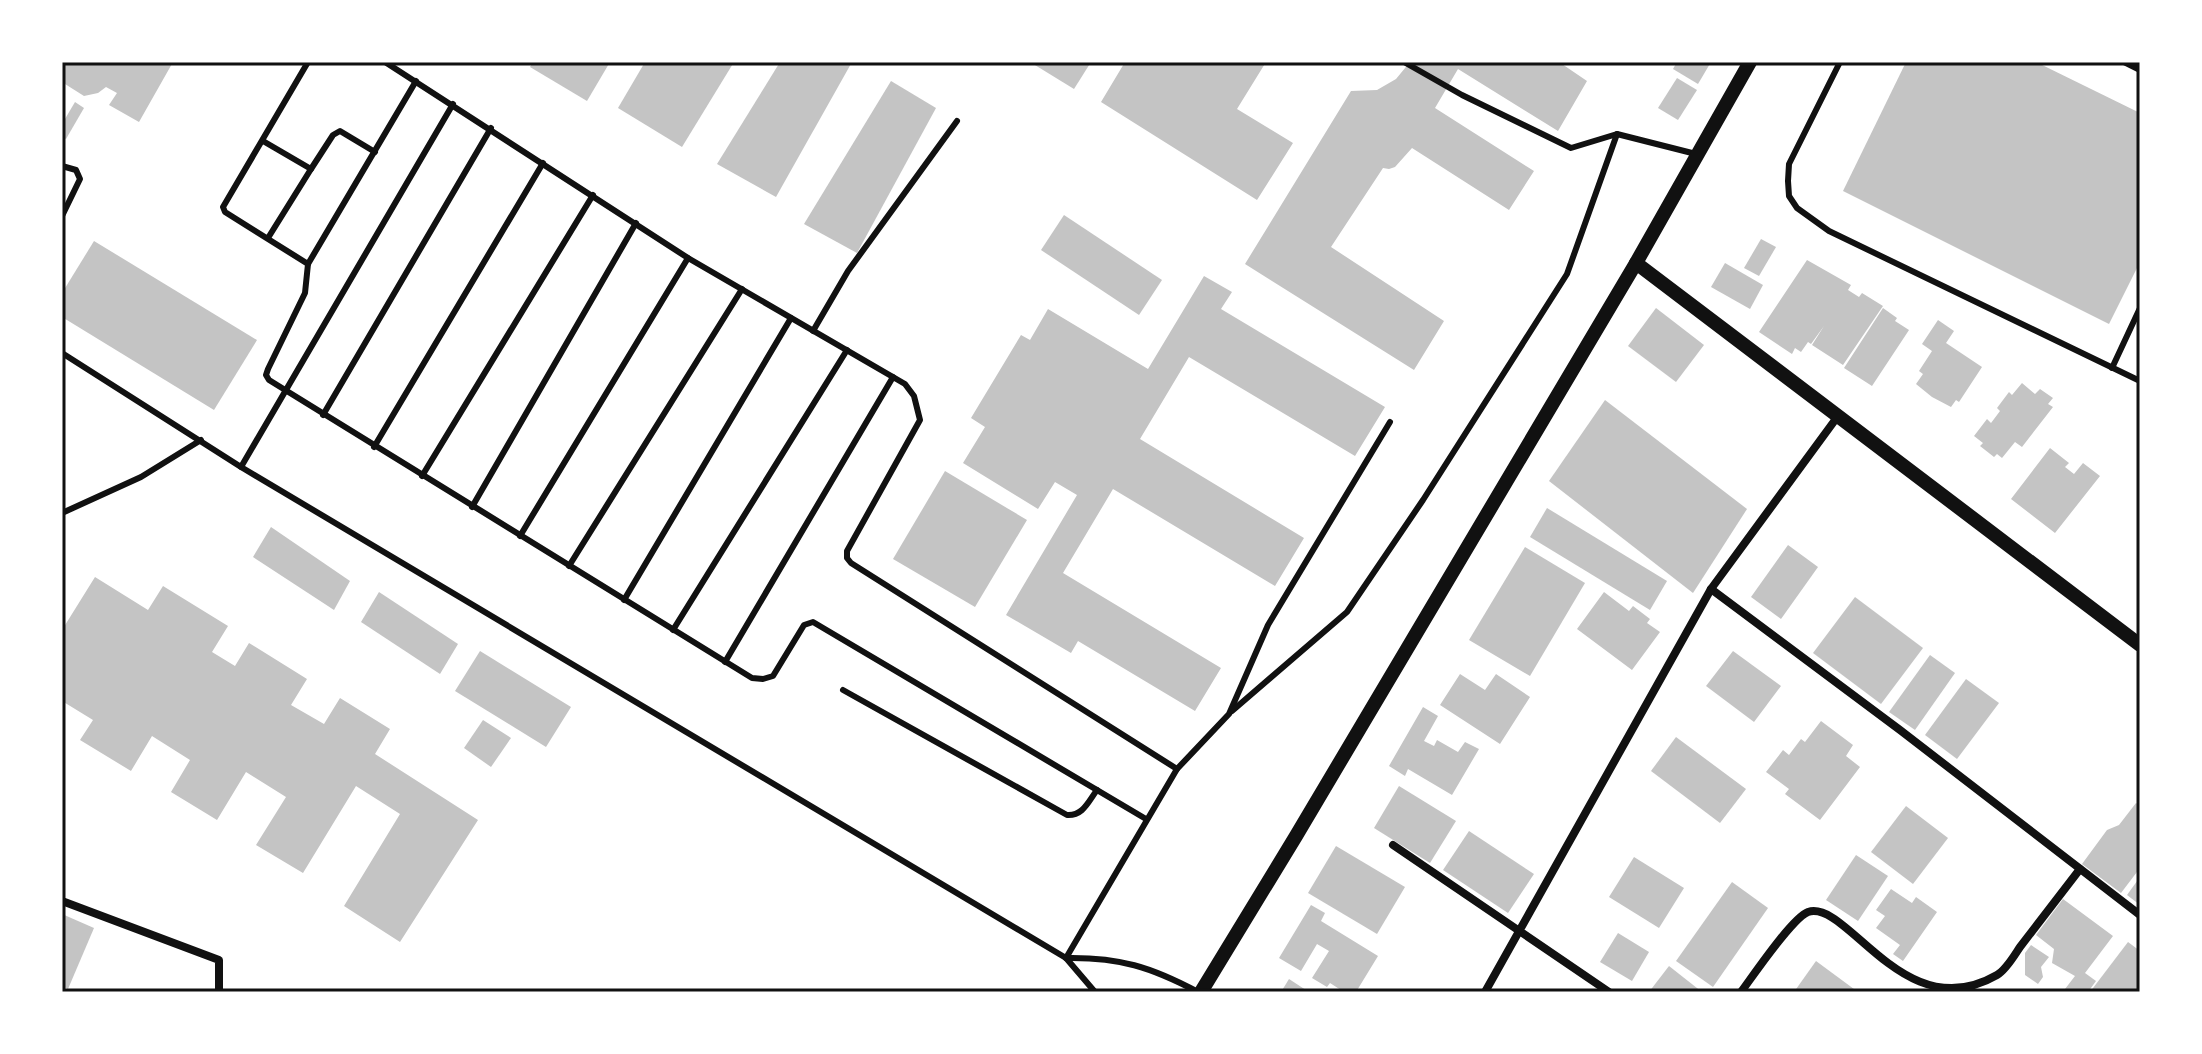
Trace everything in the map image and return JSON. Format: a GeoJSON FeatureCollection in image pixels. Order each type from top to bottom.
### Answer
{"type":"FeatureCollection","features":[{"type":"Feature","properties":{"kind":"street"},"geometry":{"type":"LineString","coordinates":[[1199,992],[1296,836],[1636,263],[1750,62]]}},
{"type":"Feature","properties":{"kind":"street"},"geometry":{"type":"LineString","coordinates":[[1636,263],[2140,645]]}},
{"type":"Feature","properties":{"kind":"street"},"geometry":{"type":"LineString","coordinates":[[1485,992],[1711,589],[1839,415]]}},
{"type":"Feature","properties":{"kind":"street"},"geometry":{"type":"LineString","coordinates":[[1711,589],[2140,915]]}},
{"type":"Feature","properties":{"kind":"street"},"geometry":{"type":"LineString","coordinates":[[1393,845],[1609,992]]}},
{"type":"Feature","properties":{"kind":"street"},"geometry":{"type":"LineString","coordinates":[[1741,992],[1794,923],[1806,913],[1816,911],[1834,918],[1898,971],[1923,984],[1944,987],[1972,985],[1999,974],[2080,869]]}},
{"type":"Feature","properties":{"kind":"street"},"geometry":{"type":"LineString","coordinates":[[62,901],[219,960],[219,992]]}},
{"type":"Feature","properties":{"kind":"lane"},"geometry":{"type":"LineString","coordinates":[[308,62],[223,207],[225,212],[308,264]]}},
{"type":"Feature","properties":{"kind":"lane"},"geometry":{"type":"LineString","coordinates":[[385,62],[688,258],[905,384],[914,396],[920,420],[847,551],[847,558],[1177,769]]}},
{"type":"Feature","properties":{"kind":"lane"},"geometry":{"type":"LineString","coordinates":[[1404,62],[1462,95],[1571,148],[1617,134],[1696,154]]}},
{"type":"Feature","properties":{"kind":"lane"},"geometry":{"type":"LineString","coordinates":[[1840,62],[1789,164],[1789,196],[1797,208],[1829,231],[2140,381]]}},
{"type":"Feature","properties":{"kind":"lane"},"geometry":{"type":"LineString","coordinates":[[2124,62],[2140,70]]}},
{"type":"Feature","properties":{"kind":"lane"},"geometry":{"type":"LineString","coordinates":[[416,81],[308,264],[305,293],[266,375],[269,380],[752,678],[773,676],[804,625],[813,622],[1146,819]]}},
{"type":"Feature","properties":{"kind":"lane"},"geometry":{"type":"LineString","coordinates":[[241,467],[453,104]]}},
{"type":"Feature","properties":{"kind":"lane"},"geometry":{"type":"LineString","coordinates":[[813,331],[848,271],[957,121]]}},
{"type":"Feature","properties":{"kind":"lane"},"geometry":{"type":"LineString","coordinates":[[323,415],[491,128]]}},
{"type":"Feature","properties":{"kind":"lane"},"geometry":{"type":"LineString","coordinates":[[268,238],[333,135],[340,131],[375,152]]}},
{"type":"Feature","properties":{"kind":"lane"},"geometry":{"type":"LineString","coordinates":[[1066,958],[1177,769],[1229,714],[1347,612],[1423,500],[1567,274],[1617,134]]}},
{"type":"Feature","properties":{"kind":"lane"},"geometry":{"type":"LineString","coordinates":[[263,141],[311,169]]}},
{"type":"Feature","properties":{"kind":"lane"},"geometry":{"type":"LineString","coordinates":[[374,447],[543,163]]}},
{"type":"Feature","properties":{"kind":"lane"},"geometry":{"type":"LineString","coordinates":[[62,166],[76,170],[80,179],[62,216]]}},
{"type":"Feature","properties":{"kind":"lane"},"geometry":{"type":"LineString","coordinates":[[422,476],[593,195]]}},
{"type":"Feature","properties":{"kind":"lane"},"geometry":{"type":"LineString","coordinates":[[472,507],[636,223]]}},
{"type":"Feature","properties":{"kind":"lane"},"geometry":{"type":"LineString","coordinates":[[520,536],[688,258]]}},
{"type":"Feature","properties":{"kind":"lane"},"geometry":{"type":"LineString","coordinates":[[569,566],[742,289]]}},
{"type":"Feature","properties":{"kind":"lane"},"geometry":{"type":"LineString","coordinates":[[2112,368],[2140,308]]}},
{"type":"Feature","properties":{"kind":"lane"},"geometry":{"type":"LineString","coordinates":[[624,600],[791,318]]}},
{"type":"Feature","properties":{"kind":"lane"},"geometry":{"type":"LineString","coordinates":[[673,630],[847,350]]}},
{"type":"Feature","properties":{"kind":"lane"},"geometry":{"type":"LineString","coordinates":[[62,353],[241,467],[1066,958],[1095,992]]}},
{"type":"Feature","properties":{"kind":"lane"},"geometry":{"type":"LineString","coordinates":[[725,662],[893,377]]}},
{"type":"Feature","properties":{"kind":"lane"},"geometry":{"type":"LineString","coordinates":[[1229,714],[1268,625],[1390,422]]}},
{"type":"Feature","properties":{"kind":"lane"},"geometry":{"type":"LineString","coordinates":[[62,513],[141,477],[201,440]]}},
{"type":"Feature","properties":{"kind":"lane"},"geometry":{"type":"LineString","coordinates":[[843,690],[1067,815],[1075,816],[1083,810],[1097,790]]}},
{"type":"Feature","properties":{"kind":"lane"},"geometry":{"type":"LineString","coordinates":[[1066,958],[1131,962],[1162,972],[1199,992]]}},
{"type":"Feature","properties":{"kind":"building"},"geometry":{"type":"Polygon","coordinates":[[[65,62],[173,62],[139,122],[109,105],[117,93],[106,87],[98,93],[84,96],[65,84],[62,71],[65,62]]]}},
{"type":"Feature","properties":{"kind":"building"},"geometry":{"type":"Polygon","coordinates":[[[533,62],[610,62],[587,101],[530,67],[533,62]]]}},
{"type":"Feature","properties":{"kind":"building"},"geometry":{"type":"Polygon","coordinates":[[[645,62],[734,62],[682,147],[618,108],[645,62]]]}},
{"type":"Feature","properties":{"kind":"building"},"geometry":{"type":"Polygon","coordinates":[[[780,62],[852,62],[776,197],[717,164],[780,62]]]}},
{"type":"Feature","properties":{"kind":"building"},"geometry":{"type":"Polygon","coordinates":[[[1030,62],[1091,62],[1074,89],[1030,62]]]}},
{"type":"Feature","properties":{"kind":"building"},"geometry":{"type":"Polygon","coordinates":[[[1125,62],[1266,62],[1237,109],[1293,143],[1257,200],[1101,102],[1125,62]]]}},
{"type":"Feature","properties":{"kind":"building"},"geometry":{"type":"Polygon","coordinates":[[[1410,62],[1559,62],[1587,81],[1558,131],[1458,69],[1435,108],[1534,171],[1509,210],[1412,148],[1395,167],[1383,168],[1331,247],[1444,321],[1414,370],[1245,264],[1351,91],[1377,90],[1396,79],[1410,62]]]}},
{"type":"Feature","properties":{"kind":"building"},"geometry":{"type":"Polygon","coordinates":[[[1677,62],[1711,62],[1698,84],[1673,69],[1677,62]]]}},
{"type":"Feature","properties":{"kind":"building"},"geometry":{"type":"Polygon","coordinates":[[[1906,62],[2036,62],[2140,113],[2140,262],[2109,324],[1843,191],[1906,62]]]}},
{"type":"Feature","properties":{"kind":"building"},"geometry":{"type":"Polygon","coordinates":[[[1677,78],[1697,90],[1678,120],[1658,108],[1677,78]]]}},
{"type":"Feature","properties":{"kind":"building"},"geometry":{"type":"Polygon","coordinates":[[[891,81],[936,108],[857,253],[804,224],[891,81]]]}},
{"type":"Feature","properties":{"kind":"building"},"geometry":{"type":"Polygon","coordinates":[[[75,102],[84,108],[66,139],[62,137],[62,124],[75,102]]]}},
{"type":"Feature","properties":{"kind":"building"},"geometry":{"type":"Polygon","coordinates":[[[1064,215],[1162,280],[1139,315],[1041,250],[1064,215]]]}},
{"type":"Feature","properties":{"kind":"building"},"geometry":{"type":"Polygon","coordinates":[[[1761,239],[1776,247],[1759,276],[1744,268],[1761,239]]]}},
{"type":"Feature","properties":{"kind":"building"},"geometry":{"type":"Polygon","coordinates":[[[94,241],[257,340],[214,410],[62,317],[62,293],[94,241]]]}},
{"type":"Feature","properties":{"kind":"building"},"geometry":{"type":"Polygon","coordinates":[[[1807,260],[1851,285],[1848,290],[1859,297],[1862,293],[1883,306],[1843,365],[1812,345],[1824,326],[1811,344],[1808,342],[1801,352],[1795,348],[1792,354],[1759,332],[1807,260]]]}},
{"type":"Feature","properties":{"kind":"building"},"geometry":{"type":"Polygon","coordinates":[[[1725,263],[1763,285],[1750,309],[1711,287],[1725,263]]]}},
{"type":"Feature","properties":{"kind":"building"},"geometry":{"type":"Polygon","coordinates":[[[1204,276],[1232,292],[1221,309],[1385,407],[1355,456],[1189,357],[1140,439],[1304,538],[1275,586],[1113,489],[1063,573],[1221,668],[1195,711],[1078,641],[1071,653],[1006,615],[1077,495],[1055,482],[1038,509],[963,463],[985,427],[971,418],[1021,335],[1030,340],[1048,309],[1148,369],[1204,276]]]}},
{"type":"Feature","properties":{"kind":"building"},"geometry":{"type":"Polygon","coordinates":[[[1656,308],[1704,345],[1676,382],[1628,346],[1656,308]]]}},
{"type":"Feature","properties":{"kind":"building"},"geometry":{"type":"Polygon","coordinates":[[[1883,308],[1909,330],[1872,386],[1844,368],[1883,308]]]}},
{"type":"Feature","properties":{"kind":"building"},"geometry":{"type":"Polygon","coordinates":[[[1938,320],[1954,331],[1946,343],[1982,367],[1959,402],[1956,400],[1951,407],[1916,384],[1923,374],[1919,371],[1932,351],[1922,344],[1938,320]]]}},
{"type":"Feature","properties":{"kind":"building"},"geometry":{"type":"Polygon","coordinates":[[[2022,383],[2035,394],[2040,389],[2053,398],[2048,404],[2053,407],[2022,447],[2015,442],[2002,458],[1997,454],[1994,457],[1980,446],[1983,443],[1974,436],[1987,419],[1991,423],[2009,392],[2012,395],[2022,383]]]}},
{"type":"Feature","properties":{"kind":"building"},"geometry":{"type":"Polygon","coordinates":[[[1605,400],[1747,509],[1693,593],[1549,481],[1605,400]]]}},
{"type":"Feature","properties":{"kind":"building"},"geometry":{"type":"Polygon","coordinates":[[[2050,448],[2069,463],[2065,467],[2074,474],[2083,463],[2100,476],[2055,533],[2011,499],[2050,448]]]}},
{"type":"Feature","properties":{"kind":"building"},"geometry":{"type":"Polygon","coordinates":[[[945,471],[1027,520],[975,607],[893,559],[945,471]]]}},
{"type":"Feature","properties":{"kind":"building"},"geometry":{"type":"Polygon","coordinates":[[[1547,508],[1667,581],[1650,610],[1530,537],[1547,508]]]}},
{"type":"Feature","properties":{"kind":"building"},"geometry":{"type":"Polygon","coordinates":[[[271,527],[350,581],[334,610],[253,557],[271,527]]]}},
{"type":"Feature","properties":{"kind":"building"},"geometry":{"type":"Polygon","coordinates":[[[1788,545],[1818,567],[1781,619],[1751,597],[1788,545]]]}},
{"type":"Feature","properties":{"kind":"building"},"geometry":{"type":"Polygon","coordinates":[[[1525,547],[1585,583],[1530,676],[1469,640],[1525,547]]]}},
{"type":"Feature","properties":{"kind":"building"},"geometry":{"type":"Polygon","coordinates":[[[95,577],[148,610],[163,586],[228,626],[212,652],[235,666],[249,643],[307,679],[291,705],[324,724],[340,698],[390,729],[375,754],[478,820],[400,942],[344,906],[400,814],[356,786],[303,873],[256,845],[286,797],[246,772],[217,820],[171,792],[190,760],[152,736],[131,771],[80,740],[93,720],[62,701],[62,630],[95,577]]]}},
{"type":"Feature","properties":{"kind":"building"},"geometry":{"type":"Polygon","coordinates":[[[379,592],[458,644],[440,674],[361,622],[379,592]]]}},
{"type":"Feature","properties":{"kind":"building"},"geometry":{"type":"Polygon","coordinates":[[[1604,592],[1629,611],[1633,606],[1650,619],[1647,623],[1660,632],[1632,670],[1577,629],[1604,592]]]}},
{"type":"Feature","properties":{"kind":"building"},"geometry":{"type":"Polygon","coordinates":[[[1855,597],[1923,648],[1881,704],[1813,653],[1855,597]]]}},
{"type":"Feature","properties":{"kind":"building"},"geometry":{"type":"Polygon","coordinates":[[[480,651],[571,707],[546,747],[455,691],[480,651]]]}},
{"type":"Feature","properties":{"kind":"building"},"geometry":{"type":"Polygon","coordinates":[[[1733,651],[1781,686],[1754,722],[1706,686],[1733,651]]]}},
{"type":"Feature","properties":{"kind":"building"},"geometry":{"type":"Polygon","coordinates":[[[1930,655],[1955,673],[1915,730],[1889,712],[1930,655]]]}},
{"type":"Feature","properties":{"kind":"building"},"geometry":{"type":"Polygon","coordinates":[[[1460,674],[1485,690],[1496,674],[1530,697],[1500,744],[1440,705],[1460,674]]]}},
{"type":"Feature","properties":{"kind":"building"},"geometry":{"type":"Polygon","coordinates":[[[1966,679],[1999,703],[1957,759],[1925,735],[1966,679]]]}},
{"type":"Feature","properties":{"kind":"building"},"geometry":{"type":"Polygon","coordinates":[[[1423,707],[1438,716],[1424,741],[1434,746],[1437,740],[1458,752],[1465,742],[1479,749],[1452,795],[1408,769],[1405,776],[1389,766],[1423,707]]]}},
{"type":"Feature","properties":{"kind":"building"},"geometry":{"type":"Polygon","coordinates":[[[483,720],[511,738],[491,767],[464,748],[483,720]]]}},
{"type":"Feature","properties":{"kind":"building"},"geometry":{"type":"Polygon","coordinates":[[[1821,721],[1853,745],[1846,756],[1860,767],[1820,820],[1785,794],[1789,789],[1766,772],[1783,750],[1789,755],[1801,739],[1805,742],[1821,721]]]}},
{"type":"Feature","properties":{"kind":"building"},"geometry":{"type":"Polygon","coordinates":[[[1676,737],[1746,789],[1720,823],[1651,771],[1676,737]]]}},
{"type":"Feature","properties":{"kind":"building"},"geometry":{"type":"Polygon","coordinates":[[[1399,786],[1456,821],[1430,863],[1374,828],[1399,786]]]}},
{"type":"Feature","properties":{"kind":"building"},"geometry":{"type":"Polygon","coordinates":[[[2136,803],[2140,806],[2140,868],[2121,893],[2082,864],[2107,830],[2119,825],[2136,803]]]}},
{"type":"Feature","properties":{"kind":"building"},"geometry":{"type":"Polygon","coordinates":[[[1906,806],[1948,838],[1913,884],[1871,852],[1906,806]]]}},
{"type":"Feature","properties":{"kind":"building"},"geometry":{"type":"Polygon","coordinates":[[[1469,831],[1534,874],[1508,913],[1443,870],[1469,831]]]}},
{"type":"Feature","properties":{"kind":"building"},"geometry":{"type":"Polygon","coordinates":[[[1336,846],[1405,887],[1377,934],[1308,893],[1336,846]]]}},
{"type":"Feature","properties":{"kind":"building"},"geometry":{"type":"Polygon","coordinates":[[[1856,855],[1888,876],[1858,921],[1826,900],[1856,855]]]}},
{"type":"Feature","properties":{"kind":"building"},"geometry":{"type":"Polygon","coordinates":[[[1634,857],[1684,888],[1659,928],[1609,897],[1634,857]]]}},
{"type":"Feature","properties":{"kind":"building"},"geometry":{"type":"Polygon","coordinates":[[[2140,877],[2140,905],[2127,895],[2140,877]]]}},
{"type":"Feature","properties":{"kind":"building"},"geometry":{"type":"Polygon","coordinates":[[[1732,882],[1768,908],[1713,987],[1676,961],[1732,882]]]}},
{"type":"Feature","properties":{"kind":"building"},"geometry":{"type":"Polygon","coordinates":[[[1891,889],[1912,903],[1916,897],[1937,912],[1903,961],[1893,954],[1900,945],[1876,928],[1885,916],[1876,910],[1891,889]]]}},
{"type":"Feature","properties":{"kind":"building"},"geometry":{"type":"Polygon","coordinates":[[[2063,899],[2113,936],[2085,973],[2096,981],[2088,992],[2065,989],[2075,976],[2052,963],[2054,949],[2036,935],[2063,899]]]}},
{"type":"Feature","properties":{"kind":"building"},"geometry":{"type":"Polygon","coordinates":[[[1311,905],[1325,913],[1321,921],[1378,956],[1356,992],[1344,992],[1330,983],[1327,987],[1312,978],[1329,951],[1317,944],[1301,971],[1279,958],[1311,905]]]}},
{"type":"Feature","properties":{"kind":"building"},"geometry":{"type":"Polygon","coordinates":[[[62,914],[94,928],[68,989],[62,986],[62,914]]]}},
{"type":"Feature","properties":{"kind":"building"},"geometry":{"type":"Polygon","coordinates":[[[1618,933],[1649,952],[1632,981],[1600,962],[1618,933]]]}},
{"type":"Feature","properties":{"kind":"building"},"geometry":{"type":"Polygon","coordinates":[[[2128,942],[2140,951],[2140,992],[2090,992],[2128,942]]]}},
{"type":"Feature","properties":{"kind":"building"},"geometry":{"type":"Polygon","coordinates":[[[2031,945],[2049,957],[2041,967],[2043,977],[2038,984],[2025,975],[2025,953],[2031,945]]]}},
{"type":"Feature","properties":{"kind":"building"},"geometry":{"type":"Polygon","coordinates":[[[1816,961],[1858,992],[1794,992],[1816,961]]]}},
{"type":"Feature","properties":{"kind":"building"},"geometry":{"type":"Polygon","coordinates":[[[1669,966],[1702,992],[1649,992],[1669,966]]]}},
{"type":"Feature","properties":{"kind":"building"},"geometry":{"type":"Polygon","coordinates":[[[1289,979],[1309,992],[1281,992],[1289,979]]]}}]}
